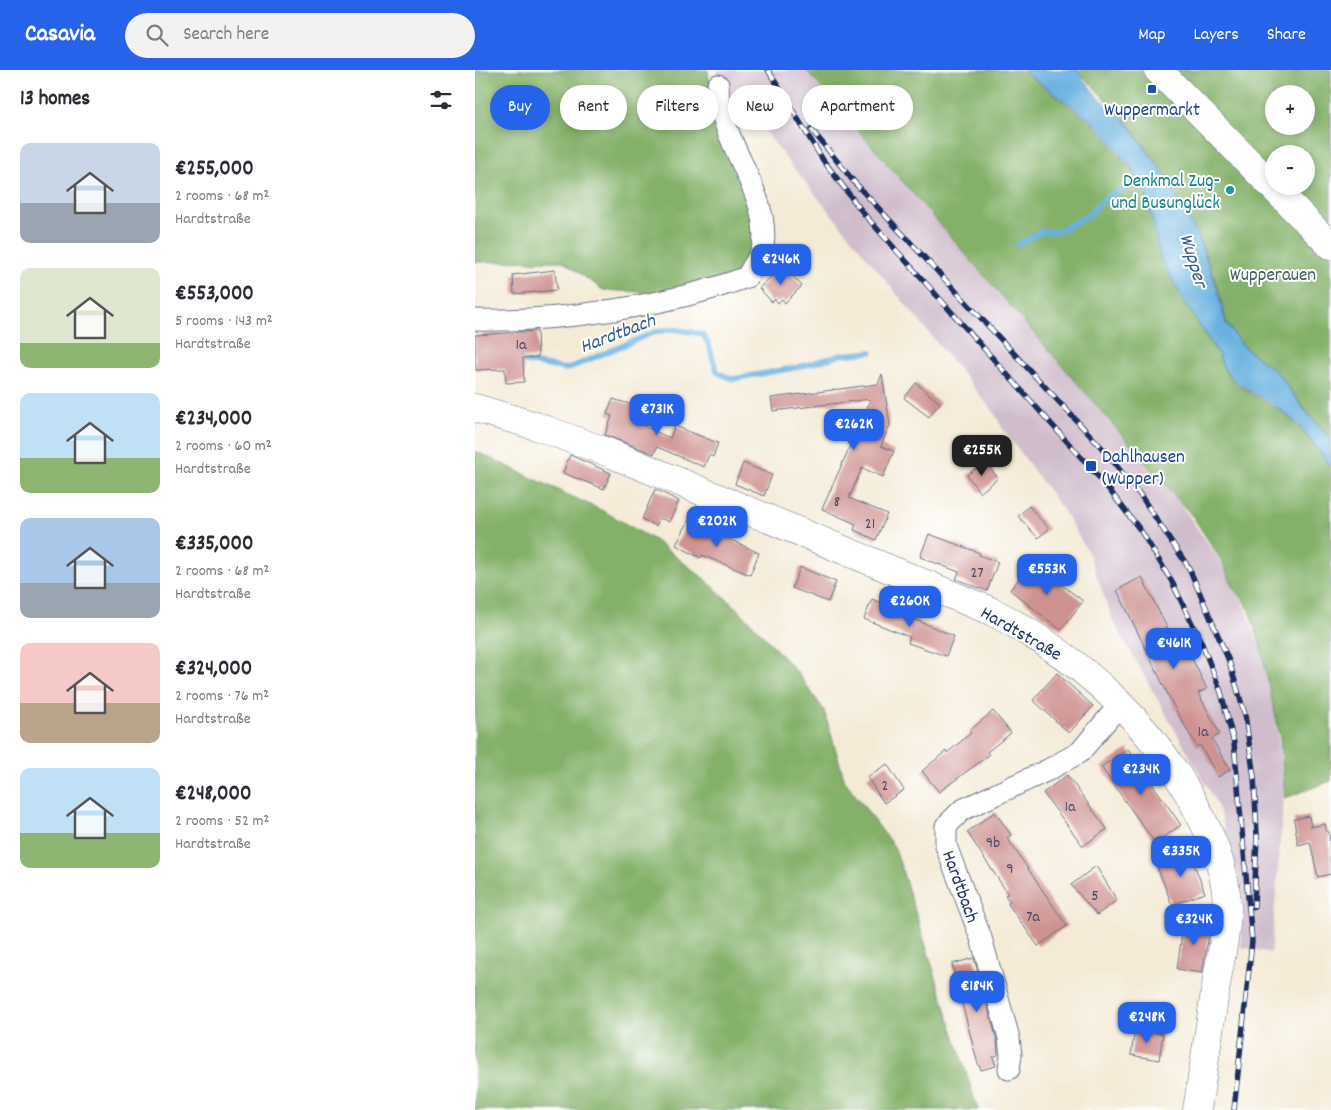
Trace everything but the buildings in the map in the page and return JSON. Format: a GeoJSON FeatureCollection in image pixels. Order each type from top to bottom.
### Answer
{"type":"FeatureCollection","features":[{"type":"Feature","properties":{"kind":"main road"},"geometry":{"type":"LineString","coordinates":[[1158,70],[1331,246]]}},
{"type":"Feature","properties":{"kind":"main road","name":"Hardtstraße"},"geometry":{"type":"LineString","coordinates":[[475,408],[536,426],[612,454],[993,612],[1025,629],[1067,657],[1121,703],[1167,760],[1184,785],[1206,826],[1223,872],[1227,909],[1197,1110]]}},
{"type":"Feature","properties":{"kind":"street"},"geometry":{"type":"LineString","coordinates":[[475,320],[543,317],[633,305],[717,288],[747,277],[763,247],[761,214],[751,182],[721,118],[718,103]]}},
{"type":"Feature","properties":{"kind":"street","name":"Hardtbach"},"geometry":{"type":"LineString","coordinates":[[1009,1069],[1011,1055],[1009,1038],[981,938],[946,846],[946,826],[963,810],[1048,770],[1080,752],[1121,703]]}},
{"type":"Feature","properties":{"kind":"shaded area"},"geometry":{"type":"Polygon","coordinates":[[[717,70],[805,70],[818,85],[802,85],[802,130],[857,130],[1176,498],[1223,565],[1244,605],[1259,645],[1269,685],[1278,735],[1284,794],[1271,953],[1241,947],[1244,900],[1237,870],[1218,854],[1225,829],[1217,804],[1113,621],[1088,552],[1063,510],[1003,429],[993,411],[787,160],[765,130],[792,130],[792,85],[728,85],[728,92],[718,85],[717,70]]]}},
{"type":"Feature","properties":{"kind":"green space"},"geometry":{"type":"Polygon","coordinates":[[[475,70],[708,70],[710,85],[637,85],[637,130],[718,130],[718,127],[749,184],[760,246],[744,276],[672,294],[603,290],[562,261],[475,262],[475,70]]]}},
{"type":"Feature","properties":{"kind":"green space"},"geometry":{"type":"Polygon","coordinates":[[[806,70],[1021,70],[1094,124],[1129,166],[1146,195],[1163,261],[1186,304],[1218,354],[1224,369],[1236,384],[1284,413],[1298,426],[1331,466],[1331,781],[1285,798],[1280,737],[1260,644],[1247,605],[1233,586],[1223,563],[1194,518],[858,130],[913,130],[913,85],[819,85],[806,70]]]}},
{"type":"Feature","properties":{"kind":"green space","name":"Wupperauen"},"geometry":{"type":"Polygon","coordinates":[[[1077,70],[1150,70],[1265,185],[1265,195],[1275,195],[1331,251],[1331,439],[1304,408],[1278,373],[1246,349],[1227,324],[1218,288],[1198,235],[1161,168],[1127,122],[1077,70]]]}},
{"type":"Feature","properties":{"kind":"green space"},"geometry":{"type":"Polygon","coordinates":[[[1165,70],[1331,70],[1331,243],[1286,195],[1315,195],[1315,145],[1265,145],[1265,174],[1165,70]]]}},
{"type":"Feature","properties":{"kind":"green space"},"geometry":{"type":"Polygon","coordinates":[[[475,451],[607,513],[654,540],[706,580],[747,618],[796,671],[824,710],[845,781],[895,848],[978,1110],[475,1110],[475,451]]]}},
{"type":"Feature","properties":{"kind":"water","name":"Wupper"},"geometry":{"type":"Polygon","coordinates":[[[1023,70],[1076,70],[1097,96],[1127,123],[1161,170],[1198,236],[1217,289],[1226,324],[1246,349],[1278,373],[1303,408],[1331,440],[1331,466],[1298,424],[1274,405],[1237,383],[1224,368],[1218,353],[1186,304],[1161,260],[1147,195],[1130,165],[1095,123],[1023,70]]]}},
{"type":"Feature","properties":{"kind":"waterway","name":"Hardtbach"},"geometry":{"type":"LineString","coordinates":[[1018,244],[1041,232],[1059,231],[1090,214],[1105,198],[1145,179]]}},
{"type":"Feature","properties":{"kind":"waterway","name":"Hardtbach"},"geometry":{"type":"LineString","coordinates":[[525,362],[567,369],[655,332],[672,329],[702,334],[708,343],[718,373],[733,379],[799,367],[841,355],[871,352]]}},
{"type":"Feature","properties":{"kind":"railway"},"geometry":{"type":"LineString","coordinates":[[768,70],[823,160],[864,214],[1104,483],[1141,531],[1171,580],[1202,644],[1221,692],[1234,743],[1252,941],[1234,1110]]}},
{"type":"Feature","properties":{"kind":"railway"},"geometry":{"type":"LineString","coordinates":[[812,130],[855,183],[1102,448],[1141,496],[1189,568],[1229,661],[1245,715],[1254,777],[1257,835],[1254,907]]}},
{"type":"Feature","properties":{"kind":"place","name":"Wuppermarkt"},"geometry":{"type":"Point","coordinates":[1152,89]}},
{"type":"Feature","properties":{"kind":"place","name":"Denkmal Zug- und Busunglück"},"geometry":{"type":"Point","coordinates":[1230,190]}},
{"type":"Feature","properties":{"kind":"place","name":"Dahlhausen (Wupper)"},"geometry":{"type":"Point","coordinates":[1091,466]}}]}
